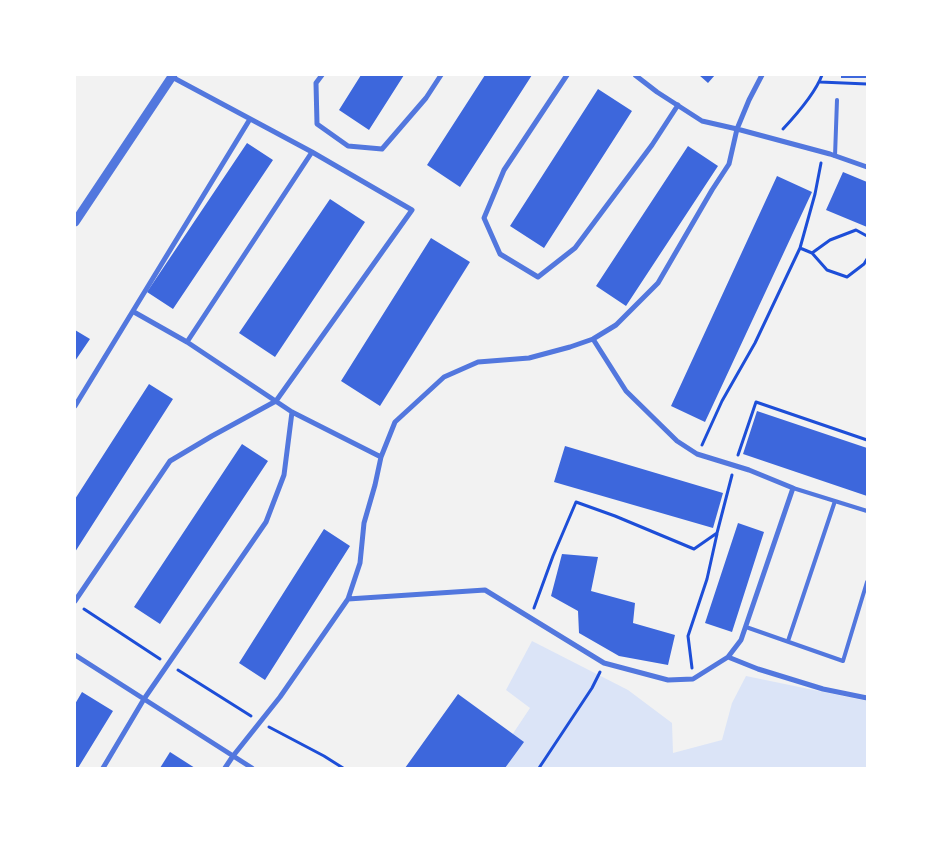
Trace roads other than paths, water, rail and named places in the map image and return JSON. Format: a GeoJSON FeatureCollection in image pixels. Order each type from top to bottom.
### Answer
{"type":"FeatureCollection","features":[{"type":"Feature","properties":{"kind":"street"},"geometry":{"type":"LineString","coordinates":[[322,75],[316,83],[317,124],[348,146],[382,149],[426,98],[441,75]]}},
{"type":"Feature","properties":{"kind":"street"},"geometry":{"type":"LineString","coordinates":[[566,75],[504,170],[484,218],[500,254],[538,277],[575,248],[652,145],[678,105]]}},
{"type":"Feature","properties":{"kind":"street"},"geometry":{"type":"LineString","coordinates":[[635,75],[657,92],[702,121],[824,152],[867,167]]}},
{"type":"Feature","properties":{"kind":"street"},"geometry":{"type":"LineString","coordinates":[[225,768],[280,697],[348,598],[360,563],[364,523],[376,485],[381,457],[395,422],[444,377],[478,362],[529,358],[593,339],[616,325],[658,283],[729,164],[738,129],[749,100],[762,75]]}},
{"type":"Feature","properties":{"kind":"street"},"geometry":{"type":"LineString","coordinates":[[75,222],[172,76],[312,152],[412,210],[276,401],[170,461],[75,601]]}},
{"type":"Feature","properties":{"kind":"street"},"geometry":{"type":"LineString","coordinates":[[75,406],[250,119]]}},
{"type":"Feature","properties":{"kind":"street"},"geometry":{"type":"LineString","coordinates":[[186,342],[312,152]]}},
{"type":"Feature","properties":{"kind":"street"},"geometry":{"type":"LineString","coordinates":[[134,312],[186,342],[292,412],[381,457]]}},
{"type":"Feature","properties":{"kind":"street"},"geometry":{"type":"LineString","coordinates":[[348,598],[485,590],[604,663],[668,680],[693,679],[728,657],[741,640],[746,627],[793,488],[749,470],[697,454],[677,441],[626,391],[593,339]]}},
{"type":"Feature","properties":{"kind":"street"},"geometry":{"type":"LineString","coordinates":[[103,768],[144,699],[266,522],[284,475],[292,412]]}},
{"type":"Feature","properties":{"kind":"street"},"geometry":{"type":"LineString","coordinates":[[75,655],[252,768]]}},
{"type":"Feature","properties":{"kind":"street"},"geometry":{"type":"LineString","coordinates":[[728,657],[758,669],[823,689],[867,698]]}},
{"type":"Feature","properties":{"kind":"lane"},"geometry":{"type":"LineString","coordinates":[[835,156],[837,100]]}},
{"type":"Feature","properties":{"kind":"lane"},"geometry":{"type":"LineString","coordinates":[[793,488],[867,511]]}},
{"type":"Feature","properties":{"kind":"lane"},"geometry":{"type":"LineString","coordinates":[[788,641],[834,501]]}},
{"type":"Feature","properties":{"kind":"lane"},"geometry":{"type":"LineString","coordinates":[[746,627],[843,660],[867,582]]}}]}
